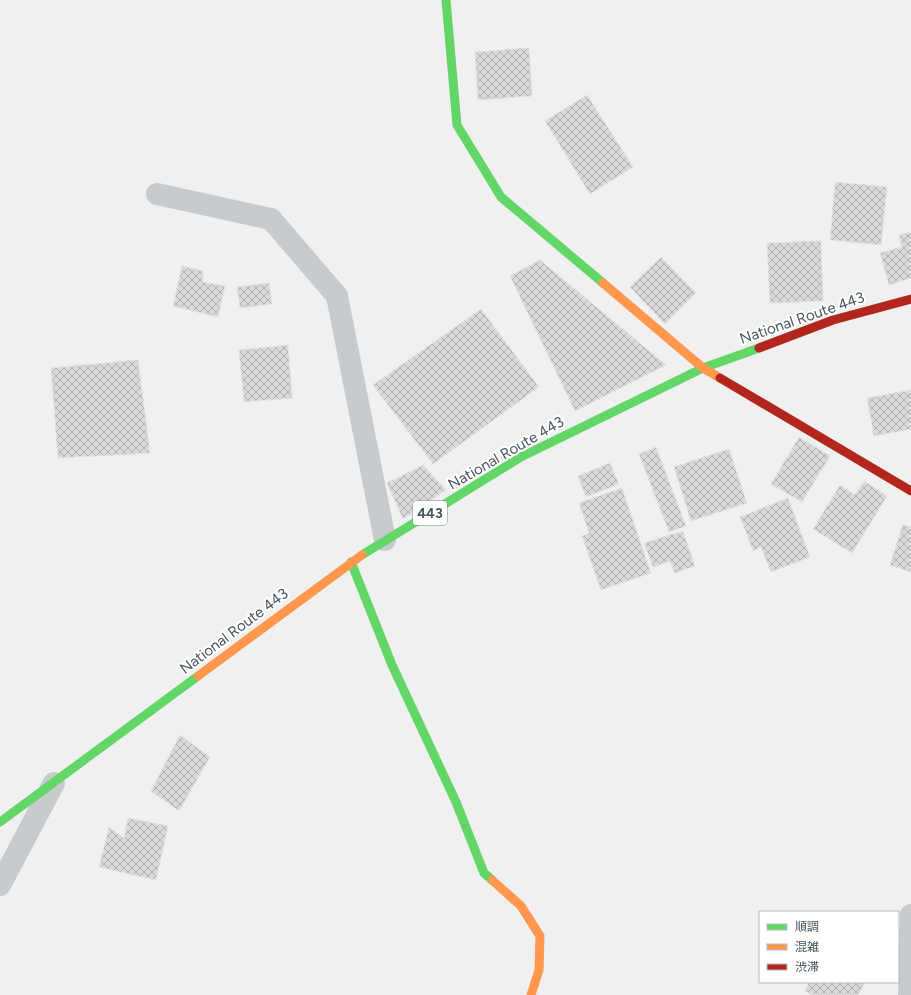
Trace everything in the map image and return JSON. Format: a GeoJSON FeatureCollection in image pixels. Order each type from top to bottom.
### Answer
{"type":"FeatureCollection","features":[{"type":"Feature","properties":{"kind":"main road"},"geometry":{"type":"LineString","coordinates":[[446,0],[456,125],[501,197],[703,368],[911,491]]}},
{"type":"Feature","properties":{"kind":"main road","name":"National Route 443"},"geometry":{"type":"LineString","coordinates":[[0,822],[351,562],[521,457],[703,368],[833,320],[911,299]]}},
{"type":"Feature","properties":{"kind":"main road"},"geometry":{"type":"LineString","coordinates":[[351,562],[392,665],[456,802],[484,873],[521,906],[540,936],[539,970],[531,995]]}},
{"type":"Feature","properties":{"kind":"street"},"geometry":{"type":"LineString","coordinates":[[157,194],[271,219],[337,296],[386,540]]}},
{"type":"Feature","properties":{"kind":"street"},"geometry":{"type":"LineString","coordinates":[[0,885],[54,782]]}},
{"type":"Feature","properties":{"kind":"street"},"geometry":{"type":"LineString","coordinates":[[909,995],[911,915]]}},
{"type":"Feature","properties":{"kind":"building"},"geometry":{"type":"Polygon","coordinates":[[[529,48],[532,96],[478,100],[475,52],[529,48]]]}},
{"type":"Feature","properties":{"kind":"building"},"geometry":{"type":"Polygon","coordinates":[[[587,95],[633,167],[590,194],[545,121],[587,95]]]}},
{"type":"Feature","properties":{"kind":"building"},"geometry":{"type":"Polygon","coordinates":[[[835,182],[887,187],[881,245],[830,240],[835,182]]]}},
{"type":"Feature","properties":{"kind":"building"},"geometry":{"type":"Polygon","coordinates":[[[911,232],[911,278],[889,285],[880,253],[902,247],[899,235],[911,232]]]}},
{"type":"Feature","properties":{"kind":"building"},"geometry":{"type":"Polygon","coordinates":[[[821,241],[823,301],[770,303],[767,243],[821,241]]]}},
{"type":"Feature","properties":{"kind":"building"},"geometry":{"type":"Polygon","coordinates":[[[661,257],[696,293],[665,324],[630,287],[661,257]]]}},
{"type":"Feature","properties":{"kind":"building"},"geometry":{"type":"Polygon","coordinates":[[[540,260],[666,365],[575,411],[510,276],[540,260]]]}},
{"type":"Feature","properties":{"kind":"building"},"geometry":{"type":"Polygon","coordinates":[[[182,266],[203,271],[202,282],[225,286],[218,317],[173,306],[182,266]]]}},
{"type":"Feature","properties":{"kind":"building"},"geometry":{"type":"Polygon","coordinates":[[[269,283],[272,304],[240,308],[237,287],[269,283]]]}},
{"type":"Feature","properties":{"kind":"building"},"geometry":{"type":"Polygon","coordinates":[[[481,309],[539,387],[433,464],[373,385],[481,309]]]}},
{"type":"Feature","properties":{"kind":"building"},"geometry":{"type":"Polygon","coordinates":[[[288,345],[292,398],[244,402],[239,350],[288,345]]]}},
{"type":"Feature","properties":{"kind":"building"},"geometry":{"type":"Polygon","coordinates":[[[138,360],[150,453],[58,458],[51,368],[138,360]]]}},
{"type":"Feature","properties":{"kind":"building"},"geometry":{"type":"Polygon","coordinates":[[[911,390],[911,429],[874,436],[867,398],[911,390]]]}},
{"type":"Feature","properties":{"kind":"building"},"geometry":{"type":"Polygon","coordinates":[[[799,437],[830,456],[802,502],[771,484],[799,437]]]}},
{"type":"Feature","properties":{"kind":"building"},"geometry":{"type":"Polygon","coordinates":[[[656,447],[686,526],[669,532],[639,454],[656,447]]]}},
{"type":"Feature","properties":{"kind":"building"},"geometry":{"type":"Polygon","coordinates":[[[729,449],[747,503],[691,521],[674,467],[729,449]]]}},
{"type":"Feature","properties":{"kind":"building"},"geometry":{"type":"Polygon","coordinates":[[[610,463],[619,484],[586,497],[578,476],[610,463]]]}},
{"type":"Feature","properties":{"kind":"building"},"geometry":{"type":"Polygon","coordinates":[[[423,465],[446,490],[403,519],[387,483],[423,465]]]}},
{"type":"Feature","properties":{"kind":"building"},"geometry":{"type":"Polygon","coordinates":[[[864,481],[887,496],[852,553],[813,529],[840,485],[855,495],[864,481]]]}},
{"type":"Feature","properties":{"kind":"building"},"geometry":{"type":"Polygon","coordinates":[[[622,488],[651,573],[601,590],[582,536],[589,533],[579,503],[622,488]]]}},
{"type":"Feature","properties":{"kind":"building"},"geometry":{"type":"Polygon","coordinates":[[[788,498],[810,557],[771,572],[761,547],[753,551],[740,517],[788,498]]]}},
{"type":"Feature","properties":{"kind":"building"},"geometry":{"type":"Polygon","coordinates":[[[903,524],[911,527],[911,572],[890,565],[903,524]]]}},
{"type":"Feature","properties":{"kind":"building"},"geometry":{"type":"Polygon","coordinates":[[[683,531],[695,566],[675,573],[670,561],[653,567],[644,543],[683,531]]]}},
{"type":"Feature","properties":{"kind":"building"},"geometry":{"type":"Polygon","coordinates":[[[180,735],[210,757],[179,811],[151,791],[180,735]]]}},
{"type":"Feature","properties":{"kind":"building"},"geometry":{"type":"Polygon","coordinates":[[[128,818],[168,826],[156,880],[99,867],[109,827],[124,838],[128,818]]]}},
{"type":"Feature","properties":{"kind":"building"},"geometry":{"type":"Polygon","coordinates":[[[809,983],[864,983],[858,995],[812,995],[805,991],[809,983]]]}},
{"type":"Feature","properties":{"kind":"traffic: fast"},"geometry":{"type":"LineString","coordinates":[[446,0],[457,125],[501,197],[603,283]]}},
{"type":"Feature","properties":{"kind":"traffic: fast"},"geometry":{"type":"LineString","coordinates":[[362,555],[521,457],[703,368],[759,348]]}},
{"type":"Feature","properties":{"kind":"traffic: fast"},"geometry":{"type":"LineString","coordinates":[[351,562],[392,665],[456,802],[484,873],[492,880]]}},
{"type":"Feature","properties":{"kind":"traffic: fast"},"geometry":{"type":"LineString","coordinates":[[0,822],[198,676]]}},
{"type":"Feature","properties":{"kind":"traffic: slow"},"geometry":{"type":"LineString","coordinates":[[603,283],[703,368],[720,378]]}},
{"type":"Feature","properties":{"kind":"traffic: slow"},"geometry":{"type":"LineString","coordinates":[[198,676],[362,555]]}},
{"type":"Feature","properties":{"kind":"traffic: slow"},"geometry":{"type":"LineString","coordinates":[[492,880],[521,906],[540,936],[539,970],[531,995]]}},
{"type":"Feature","properties":{"kind":"traffic: jam"},"geometry":{"type":"LineString","coordinates":[[759,348],[833,320],[911,299]]}},
{"type":"Feature","properties":{"kind":"traffic: jam"},"geometry":{"type":"LineString","coordinates":[[720,378],[911,491]]}}]}
